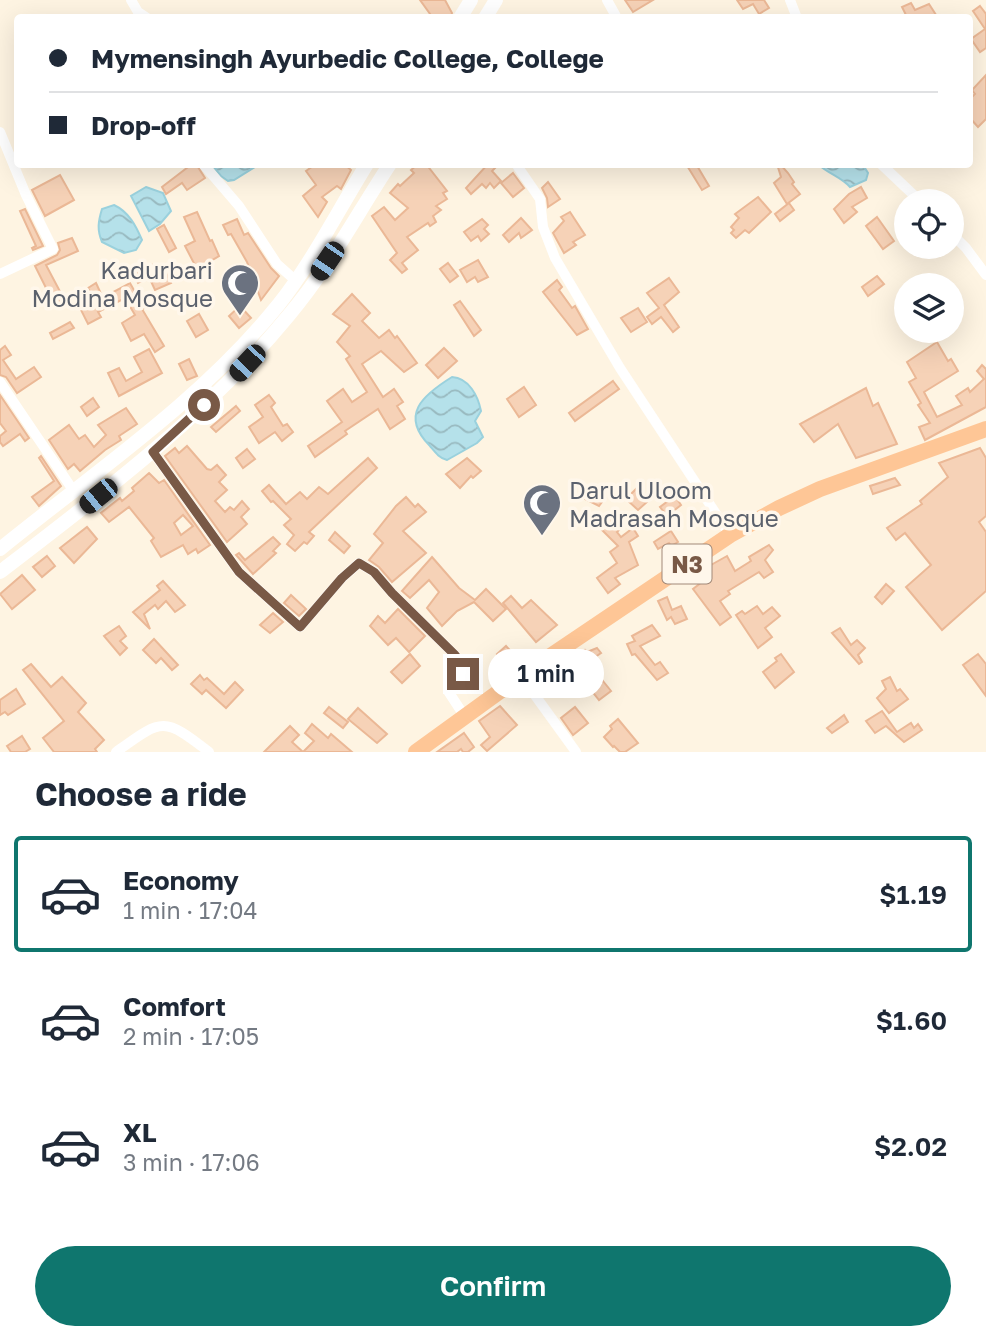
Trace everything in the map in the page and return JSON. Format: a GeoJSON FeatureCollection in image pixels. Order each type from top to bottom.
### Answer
{"type":"FeatureCollection","features":[{"type":"Feature","properties":{"kind":"highway","name":"N3"},"geometry":{"type":"LineString","coordinates":[[416,752],[521,676],[730,535],[820,489],[986,429]]}},
{"type":"Feature","properties":{"kind":"main road"},"geometry":{"type":"LineString","coordinates":[[0,548],[144,437],[247,341],[295,280],[365,168]]}},
{"type":"Feature","properties":{"kind":"main road"},"geometry":{"type":"LineString","coordinates":[[0,572],[153,452],[220,390],[291,314],[387,168]]}},
{"type":"Feature","properties":{"kind":"street"},"geometry":{"type":"LineString","coordinates":[[0,132],[14,162]]}},
{"type":"Feature","properties":{"kind":"street"},"geometry":{"type":"LineString","coordinates":[[0,274],[53,249],[26,195],[16,168]]}},
{"type":"Feature","properties":{"kind":"street"},"geometry":{"type":"LineString","coordinates":[[206,168],[239,206],[276,264],[295,280]]}},
{"type":"Feature","properties":{"kind":"street"},"geometry":{"type":"LineString","coordinates":[[519,168],[540,198],[543,227],[555,258],[620,368],[730,535]]}},
{"type":"Feature","properties":{"kind":"street"},"geometry":{"type":"LineString","coordinates":[[884,168],[907,189]]}},
{"type":"Feature","properties":{"kind":"street"},"geometry":{"type":"LineString","coordinates":[[964,246],[986,275]]}},
{"type":"Feature","properties":{"kind":"street"},"geometry":{"type":"LineString","coordinates":[[0,382],[73,490]]}},
{"type":"Feature","properties":{"kind":"street"},"geometry":{"type":"LineString","coordinates":[[153,452],[239,572],[300,627],[342,578],[359,563],[374,572],[462,664],[463,674],[448,691],[465,717]]}},
{"type":"Feature","properties":{"kind":"street"},"geometry":{"type":"LineString","coordinates":[[521,676],[576,752]]}},
{"type":"Feature","properties":{"kind":"street"},"geometry":{"type":"LineString","coordinates":[[116,752],[158,724],[170,725],[209,752]]}},
{"type":"Feature","properties":{"kind":"water"},"geometry":{"type":"Polygon","coordinates":[[[214,168],[253,168],[234,180],[228,181],[214,168]]]}},
{"type":"Feature","properties":{"kind":"water"},"geometry":{"type":"Polygon","coordinates":[[[823,168],[865,168],[868,173],[866,180],[850,187],[823,168]]]}},
{"type":"Feature","properties":{"kind":"water"},"geometry":{"type":"Polygon","coordinates":[[[146,187],[163,193],[171,211],[160,224],[149,231],[131,196],[146,187]]]}},
{"type":"Feature","properties":{"kind":"water"},"geometry":{"type":"Polygon","coordinates":[[[114,205],[128,215],[142,240],[136,250],[124,253],[102,242],[99,226],[102,209],[114,205]]]}},
{"type":"Feature","properties":{"kind":"water"},"geometry":{"type":"Polygon","coordinates":[[[452,377],[468,384],[475,394],[481,411],[475,421],[483,437],[447,460],[437,454],[421,435],[416,425],[416,415],[424,399],[452,377]]]}},
{"type":"Feature","properties":{"kind":"building"},"geometry":{"type":"Polygon","coordinates":[[[420,0],[445,0],[452,13],[452,14],[430,14],[420,0]]]}},
{"type":"Feature","properties":{"kind":"building"},"geometry":{"type":"Polygon","coordinates":[[[625,0],[653,0],[633,12],[625,0]]]}},
{"type":"Feature","properties":{"kind":"building"},"geometry":{"type":"Polygon","coordinates":[[[737,0],[764,0],[769,8],[759,14],[753,4],[743,9],[737,0]]]}},
{"type":"Feature","properties":{"kind":"building"},"geometry":{"type":"Polygon","coordinates":[[[911,3],[915,10],[929,4],[935,14],[906,14],[902,7],[911,3]]]}},
{"type":"Feature","properties":{"kind":"building"},"geometry":{"type":"Polygon","coordinates":[[[980,6],[986,14],[986,48],[980,52],[973,38],[985,29],[973,11],[980,6]]]}},
{"type":"Feature","properties":{"kind":"building"},"geometry":{"type":"Polygon","coordinates":[[[986,75],[986,119],[978,127],[973,121],[973,89],[986,75]]]}},
{"type":"Feature","properties":{"kind":"building"},"geometry":{"type":"Polygon","coordinates":[[[187,168],[199,168],[205,178],[187,190],[182,183],[166,194],[162,187],[187,168]]]}},
{"type":"Feature","properties":{"kind":"building"},"geometry":{"type":"Polygon","coordinates":[[[310,168],[351,170],[341,189],[337,186],[322,197],[327,202],[318,217],[303,196],[316,185],[306,171],[310,168]]]}},
{"type":"Feature","properties":{"kind":"building"},"geometry":{"type":"Polygon","coordinates":[[[429,168],[447,191],[443,193],[447,199],[436,206],[441,210],[433,216],[436,222],[430,226],[428,223],[407,237],[418,250],[402,263],[407,269],[402,273],[390,260],[397,253],[372,216],[384,207],[395,220],[408,208],[390,193],[414,173],[411,170],[429,168]]]}},
{"type":"Feature","properties":{"kind":"building"},"geometry":{"type":"Polygon","coordinates":[[[484,168],[495,168],[492,171],[501,181],[494,188],[490,183],[486,188],[482,184],[471,194],[466,188],[484,168]]]}},
{"type":"Feature","properties":{"kind":"building"},"geometry":{"type":"Polygon","coordinates":[[[688,168],[698,168],[709,186],[702,190],[688,168]]]}},
{"type":"Feature","properties":{"kind":"building"},"geometry":{"type":"Polygon","coordinates":[[[778,168],[784,168],[788,173],[800,194],[787,204],[774,183],[781,177],[778,168]]]}},
{"type":"Feature","properties":{"kind":"building"},"geometry":{"type":"Polygon","coordinates":[[[513,173],[524,188],[513,197],[501,183],[513,173]]]}},
{"type":"Feature","properties":{"kind":"building"},"geometry":{"type":"Polygon","coordinates":[[[60,175],[74,200],[45,216],[32,190],[60,175]]]}},
{"type":"Feature","properties":{"kind":"building"},"geometry":{"type":"Polygon","coordinates":[[[548,182],[560,199],[548,207],[542,188],[548,182]]]}},
{"type":"Feature","properties":{"kind":"building"},"geometry":{"type":"Polygon","coordinates":[[[861,187],[867,198],[852,207],[857,212],[844,223],[834,209],[849,194],[861,187]]]}},
{"type":"Feature","properties":{"kind":"building"},"geometry":{"type":"Polygon","coordinates":[[[758,197],[771,212],[749,233],[745,230],[736,238],[731,233],[734,230],[731,227],[739,218],[735,214],[758,197]]]}},
{"type":"Feature","properties":{"kind":"building"},"geometry":{"type":"Polygon","coordinates":[[[789,203],[794,210],[780,221],[775,214],[789,203]]]}},
{"type":"Feature","properties":{"kind":"building"},"geometry":{"type":"Polygon","coordinates":[[[25,209],[43,246],[33,250],[36,246],[20,211],[25,209]]]}},
{"type":"Feature","properties":{"kind":"building"},"geometry":{"type":"Polygon","coordinates":[[[197,212],[219,256],[197,269],[185,246],[195,241],[184,217],[197,212]]]}},
{"type":"Feature","properties":{"kind":"building"},"geometry":{"type":"Polygon","coordinates":[[[570,212],[585,235],[573,242],[576,245],[564,253],[553,233],[564,221],[561,217],[570,212]]]}},
{"type":"Feature","properties":{"kind":"building"},"geometry":{"type":"Polygon","coordinates":[[[877,217],[894,241],[883,249],[866,226],[877,217]]]}},
{"type":"Feature","properties":{"kind":"building"},"geometry":{"type":"Polygon","coordinates":[[[521,218],[532,230],[521,238],[519,233],[509,242],[503,235],[521,218]]]}},
{"type":"Feature","properties":{"kind":"building"},"geometry":{"type":"Polygon","coordinates":[[[237,219],[244,235],[248,233],[279,276],[261,300],[247,262],[223,225],[237,219]]]}},
{"type":"Feature","properties":{"kind":"building"},"geometry":{"type":"Polygon","coordinates":[[[482,219],[488,225],[484,229],[489,234],[481,241],[478,236],[471,241],[464,232],[482,219]]]}},
{"type":"Feature","properties":{"kind":"building"},"geometry":{"type":"Polygon","coordinates":[[[164,225],[176,248],[169,252],[157,229],[164,225]]]}},
{"type":"Feature","properties":{"kind":"building"},"geometry":{"type":"Polygon","coordinates":[[[72,238],[78,251],[46,265],[64,299],[54,304],[35,266],[57,255],[60,250],[58,243],[72,238]]]}},
{"type":"Feature","properties":{"kind":"building"},"geometry":{"type":"Polygon","coordinates":[[[478,260],[488,277],[478,282],[475,277],[467,282],[460,270],[478,260]]]}},
{"type":"Feature","properties":{"kind":"building"},"geometry":{"type":"Polygon","coordinates":[[[448,263],[458,276],[450,282],[440,269],[448,263]]]}},
{"type":"Feature","properties":{"kind":"building"},"geometry":{"type":"Polygon","coordinates":[[[152,265],[158,277],[166,273],[171,283],[155,290],[149,277],[138,283],[134,275],[152,265]]]}},
{"type":"Feature","properties":{"kind":"building"},"geometry":{"type":"Polygon","coordinates":[[[877,276],[884,284],[868,296],[862,287],[877,276]]]}},
{"type":"Feature","properties":{"kind":"building"},"geometry":{"type":"Polygon","coordinates":[[[669,278],[679,292],[664,305],[679,327],[673,332],[661,317],[652,324],[647,317],[659,308],[647,293],[669,278]]]}},
{"type":"Feature","properties":{"kind":"building"},"geometry":{"type":"Polygon","coordinates":[[[557,280],[562,287],[559,290],[572,308],[575,306],[588,329],[577,335],[543,292],[557,280]]]}},
{"type":"Feature","properties":{"kind":"building"},"geometry":{"type":"Polygon","coordinates":[[[96,283],[102,296],[106,296],[130,283],[164,346],[155,352],[144,334],[131,341],[122,323],[135,315],[125,298],[98,312],[101,317],[88,324],[81,310],[90,305],[85,297],[91,294],[88,288],[96,283]]]}},
{"type":"Feature","properties":{"kind":"building"},"geometry":{"type":"Polygon","coordinates":[[[352,294],[370,313],[362,321],[379,338],[389,330],[395,338],[397,336],[417,363],[404,372],[381,351],[362,364],[383,397],[394,389],[403,402],[397,406],[405,419],[390,429],[378,409],[345,431],[347,434],[315,457],[308,446],[342,422],[327,401],[343,389],[352,402],[367,392],[346,359],[350,356],[337,342],[350,326],[333,314],[352,294]]]}},
{"type":"Feature","properties":{"kind":"building"},"geometry":{"type":"Polygon","coordinates":[[[460,301],[481,330],[474,336],[454,305],[460,301]]]}},
{"type":"Feature","properties":{"kind":"building","name":"Kadurbari Modina Mosque"},"geometry":{"type":"Polygon","coordinates":[[[240,306],[251,318],[239,328],[229,316],[240,306]]]}},
{"type":"Feature","properties":{"kind":"building"},"geometry":{"type":"Polygon","coordinates":[[[638,308],[647,322],[631,332],[621,318],[638,308]]]}},
{"type":"Feature","properties":{"kind":"building"},"geometry":{"type":"Polygon","coordinates":[[[199,314],[208,330],[196,337],[187,321],[199,314]]]}},
{"type":"Feature","properties":{"kind":"building"},"geometry":{"type":"Polygon","coordinates":[[[70,322],[74,328],[53,339],[50,333],[70,322]]]}},
{"type":"Feature","properties":{"kind":"building"},"geometry":{"type":"Polygon","coordinates":[[[938,343],[948,361],[951,359],[958,371],[924,392],[937,417],[962,405],[956,396],[968,388],[970,392],[984,379],[977,371],[982,365],[986,369],[986,407],[925,440],[919,427],[930,423],[918,405],[921,403],[909,382],[916,378],[907,362],[938,343]]]}},
{"type":"Feature","properties":{"kind":"building"},"geometry":{"type":"Polygon","coordinates":[[[5,346],[11,355],[3,360],[16,379],[34,367],[41,377],[17,393],[6,377],[0,375],[0,350],[5,346]]]}},
{"type":"Feature","properties":{"kind":"building"},"geometry":{"type":"Polygon","coordinates":[[[444,348],[457,361],[438,378],[426,365],[444,348]]]}},
{"type":"Feature","properties":{"kind":"building"},"geometry":{"type":"Polygon","coordinates":[[[149,349],[162,373],[119,396],[108,373],[119,368],[126,381],[142,372],[134,357],[149,349]]]}},
{"type":"Feature","properties":{"kind":"building"},"geometry":{"type":"Polygon","coordinates":[[[189,359],[197,376],[187,380],[179,364],[189,359]]]}},
{"type":"Feature","properties":{"kind":"building"},"geometry":{"type":"Polygon","coordinates":[[[613,381],[619,389],[575,421],[569,413],[613,381]]]}},
{"type":"Feature","properties":{"kind":"building"},"geometry":{"type":"Polygon","coordinates":[[[524,387],[536,405],[519,417],[507,399],[524,387]]]}},
{"type":"Feature","properties":{"kind":"building"},"geometry":{"type":"Polygon","coordinates":[[[866,388],[873,406],[878,403],[897,444],[856,458],[838,424],[814,442],[800,424],[866,388]]]}},
{"type":"Feature","properties":{"kind":"building"},"geometry":{"type":"Polygon","coordinates":[[[0,395],[29,438],[25,441],[20,434],[3,446],[0,442],[0,436],[6,431],[0,423],[0,395]]]}},
{"type":"Feature","properties":{"kind":"building"},"geometry":{"type":"Polygon","coordinates":[[[269,395],[275,403],[271,407],[283,426],[287,424],[293,432],[282,441],[275,432],[259,443],[249,427],[263,417],[255,405],[269,395]]]}},
{"type":"Feature","properties":{"kind":"building"},"geometry":{"type":"Polygon","coordinates":[[[93,398],[99,407],[87,416],[81,407],[93,398]]]}},
{"type":"Feature","properties":{"kind":"building"},"geometry":{"type":"Polygon","coordinates":[[[236,406],[240,411],[216,432],[211,427],[236,406]]]}},
{"type":"Feature","properties":{"kind":"building"},"geometry":{"type":"Polygon","coordinates":[[[126,408],[137,424],[119,436],[121,440],[80,471],[74,464],[68,469],[49,440],[69,425],[79,439],[85,435],[94,447],[106,435],[98,425],[126,408]]]}},
{"type":"Feature","properties":{"kind":"building"},"geometry":{"type":"Polygon","coordinates":[[[187,446],[207,469],[211,470],[217,465],[226,475],[219,482],[227,490],[215,501],[225,512],[230,507],[234,510],[242,501],[249,509],[241,517],[247,524],[227,542],[165,456],[175,448],[179,453],[187,446]]]}},
{"type":"Feature","properties":{"kind":"building"},"geometry":{"type":"Polygon","coordinates":[[[980,448],[986,458],[986,516],[979,522],[986,532],[986,591],[942,630],[906,587],[931,565],[905,533],[896,540],[887,528],[922,504],[920,501],[948,477],[939,463],[980,448]]]}},
{"type":"Feature","properties":{"kind":"building"},"geometry":{"type":"Polygon","coordinates":[[[247,449],[255,459],[243,468],[236,458],[247,449]]]}},
{"type":"Feature","properties":{"kind":"building"},"geometry":{"type":"Polygon","coordinates":[[[41,456],[61,486],[39,506],[32,497],[54,481],[39,458],[41,456]]]}},
{"type":"Feature","properties":{"kind":"building"},"geometry":{"type":"Polygon","coordinates":[[[368,458],[377,468],[309,532],[314,536],[307,544],[304,542],[295,551],[287,544],[294,535],[284,525],[291,519],[262,491],[269,485],[286,504],[300,492],[307,499],[319,487],[328,494],[368,458]]]}},
{"type":"Feature","properties":{"kind":"building"},"geometry":{"type":"Polygon","coordinates":[[[467,458],[481,471],[473,478],[471,476],[460,488],[446,474],[467,458]]]}},
{"type":"Feature","properties":{"kind":"building"},"geometry":{"type":"Polygon","coordinates":[[[149,473],[159,483],[164,480],[210,545],[198,553],[196,549],[188,554],[183,545],[161,557],[151,541],[154,538],[129,507],[109,522],[101,513],[120,498],[122,501],[134,491],[132,488],[149,473]],[[183,515],[174,523],[181,535],[193,526],[183,515]]]}},
{"type":"Feature","properties":{"kind":"building"},"geometry":{"type":"Polygon","coordinates":[[[895,478],[900,485],[873,494],[870,486],[895,478]]]}},
{"type":"Feature","properties":{"kind":"building"},"geometry":{"type":"Polygon","coordinates":[[[592,487],[605,498],[599,506],[581,497],[592,487]]]}},
{"type":"Feature","properties":{"kind":"building"},"geometry":{"type":"Polygon","coordinates":[[[636,489],[648,501],[638,510],[626,499],[636,489]]]}},
{"type":"Feature","properties":{"kind":"building"},"geometry":{"type":"Polygon","coordinates":[[[675,496],[681,505],[667,516],[660,507],[675,496]]]}},
{"type":"Feature","properties":{"kind":"building"},"geometry":{"type":"Polygon","coordinates":[[[406,497],[415,507],[418,504],[426,512],[403,531],[426,553],[392,582],[369,560],[383,543],[374,534],[406,497]]]}},
{"type":"Feature","properties":{"kind":"building"},"geometry":{"type":"Polygon","coordinates":[[[610,517],[621,528],[617,532],[621,537],[633,528],[638,536],[629,542],[638,565],[615,578],[620,584],[608,593],[597,578],[617,563],[610,552],[618,546],[599,527],[610,517]]]}},
{"type":"Feature","properties":{"kind":"building"},"geometry":{"type":"Polygon","coordinates":[[[87,527],[97,539],[74,563],[60,548],[87,527]]]}},
{"type":"Feature","properties":{"kind":"building"},"geometry":{"type":"Polygon","coordinates":[[[671,531],[678,542],[658,549],[654,542],[671,531]]]}},
{"type":"Feature","properties":{"kind":"building"},"geometry":{"type":"Polygon","coordinates":[[[335,532],[350,546],[344,553],[329,540],[335,532]]]}},
{"type":"Feature","properties":{"kind":"building"},"geometry":{"type":"Polygon","coordinates":[[[273,537],[280,544],[273,551],[276,553],[253,574],[236,555],[239,553],[245,560],[273,537]]]}},
{"type":"Feature","properties":{"kind":"building"},"geometry":{"type":"Polygon","coordinates":[[[769,545],[773,550],[765,560],[773,572],[764,578],[759,572],[728,591],[730,594],[720,601],[731,617],[720,625],[693,589],[707,578],[702,570],[727,556],[735,571],[751,561],[749,557],[769,545]]]}},
{"type":"Feature","properties":{"kind":"building"},"geometry":{"type":"Polygon","coordinates":[[[47,556],[55,566],[42,577],[33,567],[47,556]]]}},
{"type":"Feature","properties":{"kind":"building"},"geometry":{"type":"Polygon","coordinates":[[[432,557],[459,588],[475,600],[486,589],[506,609],[493,621],[474,602],[457,611],[442,626],[427,608],[439,592],[429,580],[410,598],[402,591],[432,557]]]}},
{"type":"Feature","properties":{"kind":"building"},"geometry":{"type":"Polygon","coordinates":[[[22,575],[35,590],[12,609],[0,594],[22,575]]]}},
{"type":"Feature","properties":{"kind":"building"},"geometry":{"type":"Polygon","coordinates":[[[163,581],[185,605],[175,612],[166,601],[158,609],[155,605],[144,614],[150,629],[133,612],[160,590],[157,586],[163,581]]]}},
{"type":"Feature","properties":{"kind":"building"},"geometry":{"type":"Polygon","coordinates":[[[886,584],[894,591],[882,604],[875,597],[886,584]]]}},
{"type":"Feature","properties":{"kind":"building"},"geometry":{"type":"Polygon","coordinates":[[[291,595],[306,609],[299,616],[284,603],[291,595]]]}},
{"type":"Feature","properties":{"kind":"building"},"geometry":{"type":"Polygon","coordinates":[[[511,596],[522,608],[531,600],[557,625],[536,642],[503,603],[511,596]]]}},
{"type":"Feature","properties":{"kind":"building"},"geometry":{"type":"Polygon","coordinates":[[[667,597],[672,610],[681,606],[687,619],[675,624],[671,617],[667,620],[658,601],[667,597]]]}},
{"type":"Feature","properties":{"kind":"building"},"geometry":{"type":"Polygon","coordinates":[[[757,606],[763,614],[772,607],[780,616],[765,628],[772,637],[758,648],[736,615],[742,611],[745,614],[757,606]]]}},
{"type":"Feature","properties":{"kind":"building"},"geometry":{"type":"Polygon","coordinates":[[[398,609],[425,636],[409,652],[396,638],[388,645],[370,626],[378,616],[385,623],[398,609]]]}},
{"type":"Feature","properties":{"kind":"building"},"geometry":{"type":"Polygon","coordinates":[[[273,613],[283,622],[270,633],[260,625],[273,613]]]}},
{"type":"Feature","properties":{"kind":"building"},"geometry":{"type":"Polygon","coordinates":[[[652,625],[660,636],[640,646],[655,665],[660,662],[668,673],[657,680],[635,654],[632,655],[627,644],[635,641],[632,636],[652,625]]]}},
{"type":"Feature","properties":{"kind":"building"},"geometry":{"type":"Polygon","coordinates":[[[119,626],[126,636],[120,641],[127,648],[120,655],[104,636],[119,626]]]}},
{"type":"Feature","properties":{"kind":"building"},"geometry":{"type":"Polygon","coordinates":[[[840,628],[851,645],[857,640],[865,648],[858,655],[862,662],[859,664],[832,633],[840,628]]]}},
{"type":"Feature","properties":{"kind":"building"},"geometry":{"type":"Polygon","coordinates":[[[154,639],[178,665],[172,670],[161,658],[156,663],[143,650],[154,639]]]}},
{"type":"Feature","properties":{"kind":"building"},"geometry":{"type":"Polygon","coordinates":[[[506,646],[517,658],[508,666],[497,654],[506,646]]]}},
{"type":"Feature","properties":{"kind":"building"},"geometry":{"type":"Polygon","coordinates":[[[597,648],[601,653],[579,668],[570,656],[577,651],[580,655],[585,650],[587,652],[597,648]]]}},
{"type":"Feature","properties":{"kind":"building"},"geometry":{"type":"Polygon","coordinates":[[[410,654],[420,666],[402,683],[391,672],[410,654]]]}},
{"type":"Feature","properties":{"kind":"building"},"geometry":{"type":"Polygon","coordinates":[[[781,654],[794,672],[775,688],[763,672],[777,661],[775,658],[781,654]]]}},
{"type":"Feature","properties":{"kind":"building"},"geometry":{"type":"Polygon","coordinates":[[[978,654],[986,664],[986,696],[963,665],[978,654]]]}},
{"type":"Feature","properties":{"kind":"building"},"geometry":{"type":"Polygon","coordinates":[[[31,664],[51,687],[62,677],[86,703],[78,712],[104,740],[95,749],[97,752],[54,752],[43,738],[64,721],[23,670],[31,664]]]}},
{"type":"Feature","properties":{"kind":"building"},"geometry":{"type":"Polygon","coordinates":[[[200,675],[224,694],[235,682],[243,690],[226,708],[206,690],[202,694],[191,684],[200,675]]]}},
{"type":"Feature","properties":{"kind":"building"},"geometry":{"type":"Polygon","coordinates":[[[890,677],[897,691],[900,689],[908,699],[889,713],[877,698],[886,689],[882,681],[890,677]]]}},
{"type":"Feature","properties":{"kind":"building"},"geometry":{"type":"Polygon","coordinates":[[[603,681],[611,691],[599,700],[591,690],[603,681]]]}},
{"type":"Feature","properties":{"kind":"building"},"geometry":{"type":"Polygon","coordinates":[[[16,689],[25,704],[8,715],[5,712],[0,715],[0,700],[16,689]]]}},
{"type":"Feature","properties":{"kind":"building"},"geometry":{"type":"Polygon","coordinates":[[[500,706],[517,725],[487,751],[481,745],[490,737],[479,721],[500,706]]]}},
{"type":"Feature","properties":{"kind":"building"},"geometry":{"type":"Polygon","coordinates":[[[329,707],[348,722],[343,728],[324,713],[329,707]]]}},
{"type":"Feature","properties":{"kind":"building"},"geometry":{"type":"Polygon","coordinates":[[[575,707],[588,723],[573,735],[561,718],[575,707]]]}},
{"type":"Feature","properties":{"kind":"building"},"geometry":{"type":"Polygon","coordinates":[[[358,708],[387,734],[377,743],[348,719],[358,708]]]}},
{"type":"Feature","properties":{"kind":"building"},"geometry":{"type":"Polygon","coordinates":[[[882,711],[897,732],[911,723],[914,728],[918,724],[922,730],[904,742],[886,726],[875,733],[866,721],[882,711]]]}},
{"type":"Feature","properties":{"kind":"building"},"geometry":{"type":"Polygon","coordinates":[[[844,715],[848,722],[832,733],[827,728],[844,715]]]}},
{"type":"Feature","properties":{"kind":"building"},"geometry":{"type":"Polygon","coordinates":[[[618,719],[638,743],[625,752],[613,747],[604,737],[618,719]]]}},
{"type":"Feature","properties":{"kind":"building"},"geometry":{"type":"Polygon","coordinates":[[[312,724],[328,738],[331,734],[352,752],[303,752],[314,741],[305,733],[312,724]]]}},
{"type":"Feature","properties":{"kind":"building"},"geometry":{"type":"Polygon","coordinates":[[[290,726],[299,735],[292,742],[303,752],[264,752],[290,726]]]}},
{"type":"Feature","properties":{"kind":"building"},"geometry":{"type":"Polygon","coordinates":[[[464,733],[474,747],[468,752],[461,749],[457,752],[437,752],[464,733]]]}},
{"type":"Feature","properties":{"kind":"building"},"geometry":{"type":"Polygon","coordinates":[[[22,736],[30,749],[25,752],[11,752],[7,746],[22,736]]]}},
{"type":"Feature","properties":{"kind":"place","name":"Kadurbari Modina Mosque"},"geometry":{"type":"Point","coordinates":[240,317]}},
{"type":"Feature","properties":{"kind":"place","name":"Darul Uloom Madrasah Mosque"},"geometry":{"type":"Point","coordinates":[542,537]}},
{"type":"Feature","properties":{"kind":"route"},"geometry":{"type":"LineString","coordinates":[[204,405],[153,452],[239,572],[300,627],[342,578],[359,563],[374,572],[455,655],[462,664],[463,674]]}}]}
